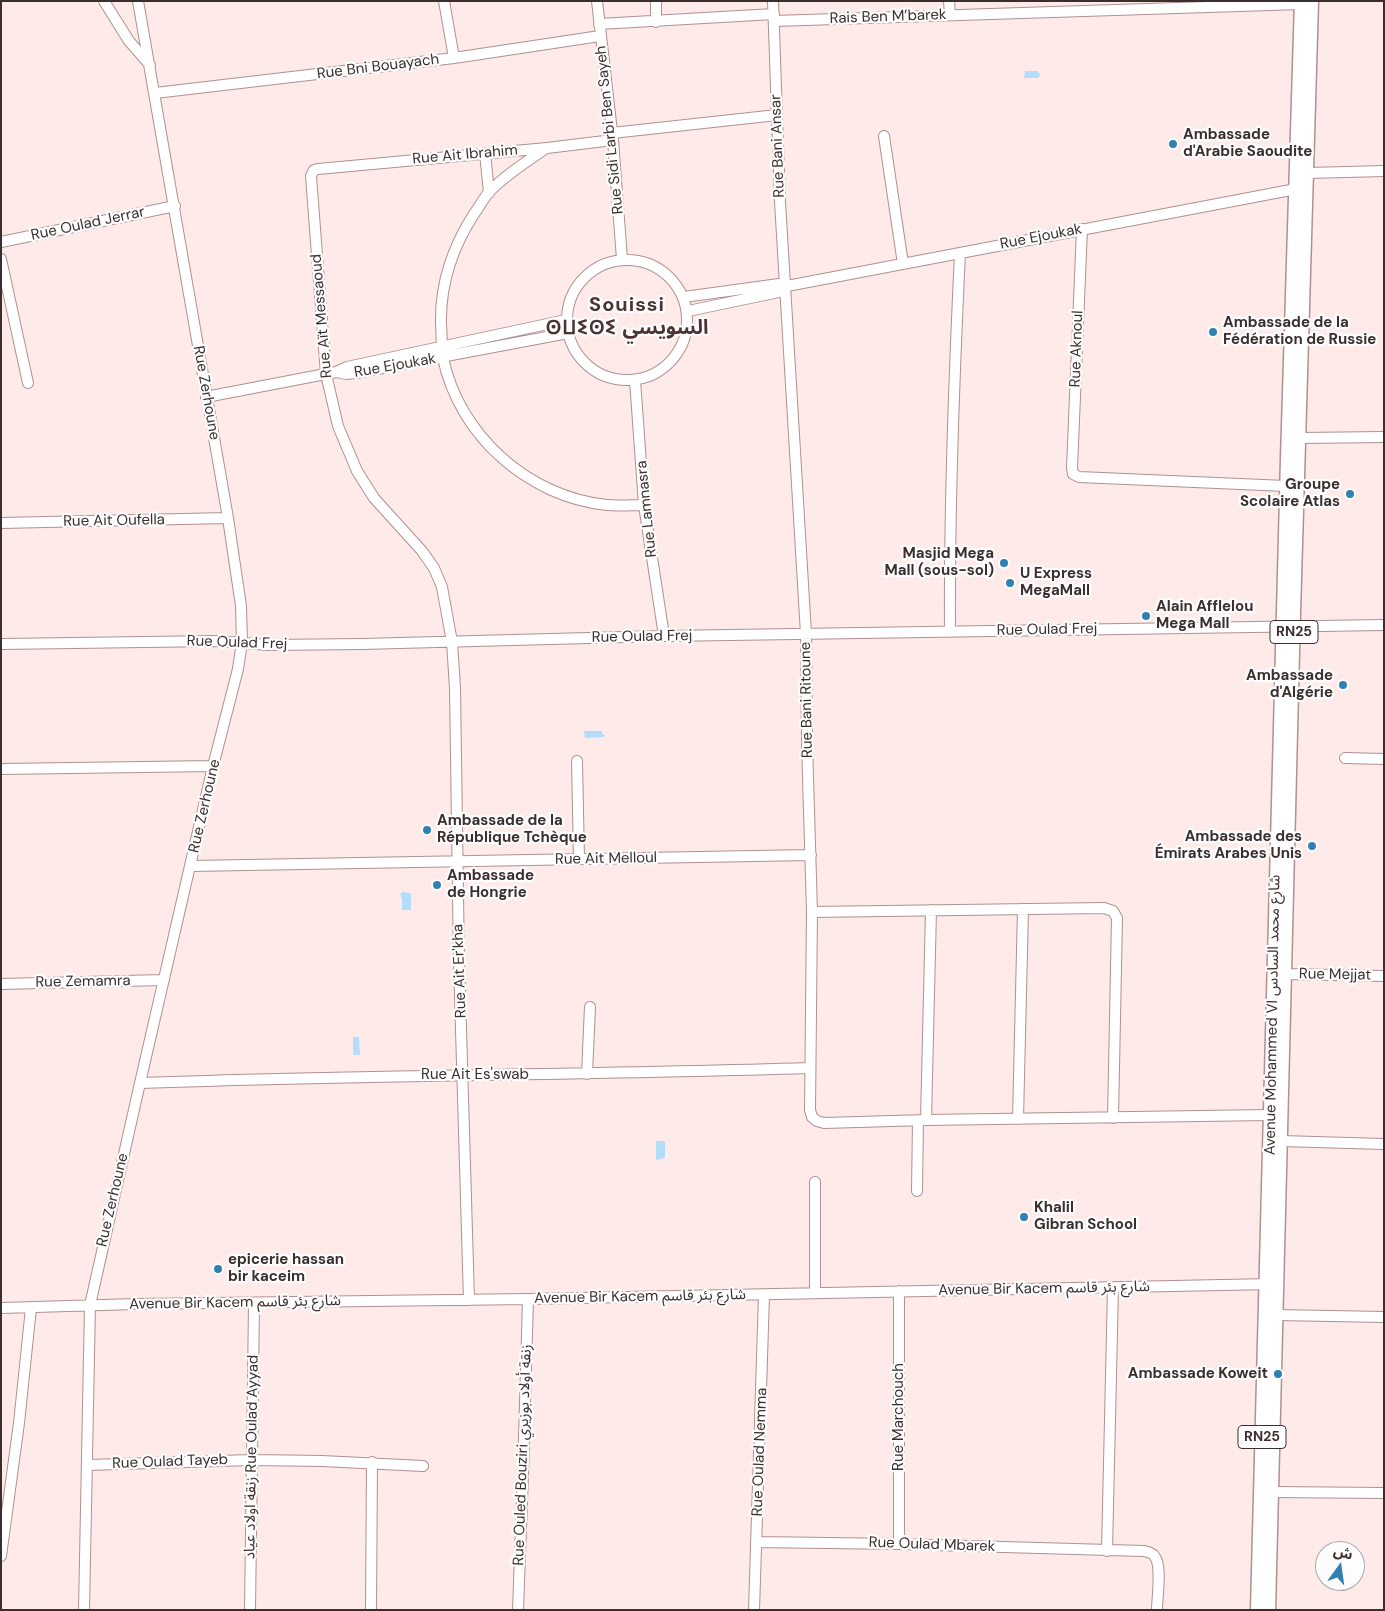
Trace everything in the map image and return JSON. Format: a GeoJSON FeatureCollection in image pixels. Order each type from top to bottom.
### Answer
{"type":"FeatureCollection","features":[{"type":"Feature","properties":{"kind":"main road","name":"Avenue Mohammed VI شارع محمد السادس"},"geometry":{"type":"LineString","coordinates":[[1269,1610],[1277,1315],[1272,1284],[1270,1115],[1288,626],[1300,438],[1308,173],[1308,2]]}},
{"type":"Feature","properties":{"kind":"main road","name":"Avenue Mohammed VI شارع محمد السادس"},"geometry":{"type":"LineString","coordinates":[[1257,1610],[1272,1284],[1281,1141],[1285,974],[1288,626],[1286,486],[1296,189],[1308,2]]}},
{"type":"Feature","properties":{"kind":"street"},"geometry":{"type":"LineString","coordinates":[[104,1],[129,41],[150,65]]}},
{"type":"Feature","properties":{"kind":"street","name":"Rue Zerhoune"},"geometry":{"type":"LineString","coordinates":[[84,1610],[90,1305],[213,766],[238,669],[242,642],[241,606],[228,518],[138,1]]}},
{"type":"Feature","properties":{"kind":"street"},"geometry":{"type":"LineString","coordinates":[[444,1],[454,58]]}},
{"type":"Feature","properties":{"kind":"street","name":"Rue Sidi Larbi Ben Sayeh"},"geometry":{"type":"LineString","coordinates":[[597,1],[612,136],[622,259]]}},
{"type":"Feature","properties":{"kind":"street"},"geometry":{"type":"LineString","coordinates":[[656,1],[656,22]]}},
{"type":"Feature","properties":{"kind":"street","name":"Rue Bani Ansar"},"geometry":{"type":"LineString","coordinates":[[774,1],[780,202],[787,288]]}},
{"type":"Feature","properties":{"kind":"street"},"geometry":{"type":"LineString","coordinates":[[949,1],[950,15]]}},
{"type":"Feature","properties":{"kind":"street","name":"Rais Ben M’barek"},"geometry":{"type":"LineString","coordinates":[[774,18],[950,15],[1308,2]]}},
{"type":"Feature","properties":{"kind":"street"},"geometry":{"type":"LineString","coordinates":[[599,24],[774,18]]}},
{"type":"Feature","properties":{"kind":"street","name":"Rue Bni Bouayach"},"geometry":{"type":"LineString","coordinates":[[155,93],[454,58],[600,36]]}},
{"type":"Feature","properties":{"kind":"street","name":"Rue Ait Ibrahim"},"geometry":{"type":"LineString","coordinates":[[318,169],[547,148],[612,136],[777,115]]}},
{"type":"Feature","properties":{"kind":"street"},"geometry":{"type":"LineString","coordinates":[[884,136],[903,264]]}},
{"type":"Feature","properties":{"kind":"street"},"geometry":{"type":"LineString","coordinates":[[547,148],[510,173],[488,193],[462,232],[446,272],[442,294],[443,358],[454,388],[472,424],[487,444],[513,468],[560,493],[583,500],[607,505],[644,504]]}},
{"type":"Feature","properties":{"kind":"street"},"geometry":{"type":"LineString","coordinates":[[486,153],[488,193]]}},
{"type":"Feature","properties":{"kind":"street","name":"Rue Aït Messaoud"},"geometry":{"type":"LineString","coordinates":[[318,169],[314,170],[311,176],[338,426],[357,471],[374,498],[422,551],[434,568],[442,587],[452,642]]}},
{"type":"Feature","properties":{"kind":"street"},"geometry":{"type":"LineString","coordinates":[[1308,173],[1384,171]]}},
{"type":"Feature","properties":{"kind":"street","name":"Rue Ejoukak"},"geometry":{"type":"LineString","coordinates":[[688,311],[903,264],[1296,189]]}},
{"type":"Feature","properties":{"kind":"street","name":"Rue Oulad Jerrar"},"geometry":{"type":"LineString","coordinates":[[1,242],[175,206]]}},
{"type":"Feature","properties":{"kind":"street","name":"Rue Aknoul"},"geometry":{"type":"LineString","coordinates":[[1082,229],[1073,474],[1076,477],[1286,486]]}},
{"type":"Feature","properties":{"kind":"street"},"geometry":{"type":"LineString","coordinates":[[950,632],[950,550],[960,253]]}},
{"type":"Feature","properties":{"kind":"street"},"geometry":{"type":"LineString","coordinates":[[1,259],[28,383]]}},
{"type":"Feature","properties":{"kind":"street"},"geometry":{"type":"LineString","coordinates":[[622,259],[635,259],[650,263],[664,271],[676,283],[684,297],[688,311],[687,331],[680,350],[667,366],[650,376],[635,380],[608,377],[589,367],[575,350],[568,333],[566,320],[570,301],[577,286],[588,273],[602,264],[622,259]]}},
{"type":"Feature","properties":{"kind":"street","name":"Rue Ejoukak"},"geometry":{"type":"LineString","coordinates":[[684,297],[779,284],[787,288]]}},
{"type":"Feature","properties":{"kind":"street","name":"Rue Bani Ritoune"},"geometry":{"type":"LineString","coordinates":[[787,288],[806,634],[812,912],[810,1110],[812,1117],[824,1123],[922,1120]]}},
{"type":"Feature","properties":{"kind":"street","name":"Rue Ejoukak"},"geometry":{"type":"LineString","coordinates":[[206,398],[331,373],[347,367],[566,320]]}},
{"type":"Feature","properties":{"kind":"street","name":"Rue Ejoukak"},"geometry":{"type":"LineString","coordinates":[[331,373],[356,373],[568,333]]}},
{"type":"Feature","properties":{"kind":"street","name":"Rue Lamnasra"},"geometry":{"type":"LineString","coordinates":[[635,380],[644,504],[664,636]]}},
{"type":"Feature","properties":{"kind":"street"},"geometry":{"type":"LineString","coordinates":[[1300,438],[1384,437]]}},
{"type":"Feature","properties":{"kind":"street","name":"Rue Ait Oufella"},"geometry":{"type":"LineString","coordinates":[[1,523],[228,518]]}},
{"type":"Feature","properties":{"kind":"street","name":"Rue Oulad Frej"},"geometry":{"type":"LineString","coordinates":[[1,644],[151,641],[242,642],[283,645],[664,636],[1384,625]]}},
{"type":"Feature","properties":{"kind":"street","name":"Rue Ait Er'kha"},"geometry":{"type":"LineString","coordinates":[[452,642],[455,688],[459,962],[464,1076],[469,1300]]}},
{"type":"Feature","properties":{"kind":"street"},"geometry":{"type":"LineString","coordinates":[[1345,758],[1384,759]]}},
{"type":"Feature","properties":{"kind":"street"},"geometry":{"type":"LineString","coordinates":[[577,761],[579,860]]}},
{"type":"Feature","properties":{"kind":"street"},"geometry":{"type":"LineString","coordinates":[[1,769],[213,766]]}},
{"type":"Feature","properties":{"kind":"street","name":"Rue Ait Melloul"},"geometry":{"type":"LineString","coordinates":[[191,866],[811,855]]}},
{"type":"Feature","properties":{"kind":"street"},"geometry":{"type":"LineString","coordinates":[[1018,1120],[1023,909]]}},
{"type":"Feature","properties":{"kind":"street"},"geometry":{"type":"LineString","coordinates":[[812,912],[1110,909],[1117,918],[1113,1118]]}},
{"type":"Feature","properties":{"kind":"street"},"geometry":{"type":"LineString","coordinates":[[917,1191],[931,910]]}},
{"type":"Feature","properties":{"kind":"street","name":"Rue Mejjat"},"geometry":{"type":"LineString","coordinates":[[1285,974],[1384,976]]}},
{"type":"Feature","properties":{"kind":"street","name":"Rue Zemamra"},"geometry":{"type":"LineString","coordinates":[[1,984],[164,980]]}},
{"type":"Feature","properties":{"kind":"street"},"geometry":{"type":"LineString","coordinates":[[587,1074],[590,1007]]}},
{"type":"Feature","properties":{"kind":"street","name":"Rue Ait Es'swab"},"geometry":{"type":"LineString","coordinates":[[140,1082],[810,1068]]}},
{"type":"Feature","properties":{"kind":"street"},"geometry":{"type":"LineString","coordinates":[[922,1120],[1270,1115]]}},
{"type":"Feature","properties":{"kind":"street"},"geometry":{"type":"LineString","coordinates":[[1281,1141],[1384,1144]]}},
{"type":"Feature","properties":{"kind":"street"},"geometry":{"type":"LineString","coordinates":[[815,1182],[815,1293]]}},
{"type":"Feature","properties":{"kind":"street","name":"Avenue Bir Kacem شارع بئر قاسم"},"geometry":{"type":"LineString","coordinates":[[1,1308],[1272,1284]]}},
{"type":"Feature","properties":{"kind":"street"},"geometry":{"type":"LineString","coordinates":[[1107,1551],[1113,1288]]}},
{"type":"Feature","properties":{"kind":"street","name":"Rue Marchouch"},"geometry":{"type":"LineString","coordinates":[[899,1291],[899,1544]]}},
{"type":"Feature","properties":{"kind":"street","name":"Rue Oulad Nemma"},"geometry":{"type":"LineString","coordinates":[[754,1610],[764,1295]]}},
{"type":"Feature","properties":{"kind":"street","name":"Rue Ouled Bouziri زنقة أولاد بوزيري"},"geometry":{"type":"LineString","coordinates":[[518,1610],[524,1474],[528,1299]]}},
{"type":"Feature","properties":{"kind":"street","name":"زنقة اولاد عياد Rue Oulad Ayyad"},"geometry":{"type":"LineString","coordinates":[[250,1610],[254,1304]]}},
{"type":"Feature","properties":{"kind":"street"},"geometry":{"type":"LineString","coordinates":[[1,1556],[6,1479],[24,1378],[31,1308]]}},
{"type":"Feature","properties":{"kind":"street"},"geometry":{"type":"LineString","coordinates":[[1277,1315],[1384,1317]]}},
{"type":"Feature","properties":{"kind":"street","name":"Rue Oulad Tayeb"},"geometry":{"type":"LineString","coordinates":[[87,1465],[252,1460],[372,1462],[423,1466]]}},
{"type":"Feature","properties":{"kind":"street"},"geometry":{"type":"LineString","coordinates":[[371,1610],[372,1462]]}},
{"type":"Feature","properties":{"kind":"street"},"geometry":{"type":"LineString","coordinates":[[1272,1492],[1384,1492]]}},
{"type":"Feature","properties":{"kind":"street","name":"Rue Oulad Mbarek"},"geometry":{"type":"LineString","coordinates":[[757,1542],[1144,1551],[1154,1555],[1157,1559],[1157,1610]]}},
{"type":"Feature","properties":{"kind":"water"},"geometry":{"type":"Polygon","coordinates":[[[1025,71],[1038,71],[1040,75],[1038,78],[1024,78],[1025,71]]]}},
{"type":"Feature","properties":{"kind":"water"},"geometry":{"type":"Polygon","coordinates":[[[584,731],[602,731],[602,734],[605,735],[604,737],[585,738],[584,731]]]}},
{"type":"Feature","properties":{"kind":"water"},"geometry":{"type":"Polygon","coordinates":[[[402,892],[411,893],[411,910],[402,910],[402,898],[400,895],[402,892]]]}},
{"type":"Feature","properties":{"kind":"water"},"geometry":{"type":"Polygon","coordinates":[[[353,1037],[359,1037],[360,1055],[353,1055],[353,1037]]]}},
{"type":"Feature","properties":{"kind":"water"},"geometry":{"type":"Polygon","coordinates":[[[656,1141],[665,1141],[665,1158],[656,1160],[656,1141]]]}},
{"type":"Feature","properties":{"kind":"place","name":"Ambassade d'Arabie Saoudite"},"geometry":{"type":"Point","coordinates":[1173,144]}},
{"type":"Feature","properties":{"kind":"place","name":"Ambassade de la Fédération de Russie"},"geometry":{"type":"Point","coordinates":[1213,332]}},
{"type":"Feature","properties":{"kind":"place","name":"Groupe Scolaire Atlas"},"geometry":{"type":"Point","coordinates":[1350,494]}},
{"type":"Feature","properties":{"kind":"place","name":"Masjid Mega Mall (sous-sol)"},"geometry":{"type":"Point","coordinates":[1004,563]}},
{"type":"Feature","properties":{"kind":"place","name":"U Express MegaMall"},"geometry":{"type":"Point","coordinates":[1010,583]}},
{"type":"Feature","properties":{"kind":"place","name":"Alain Afflelou Mega Mall"},"geometry":{"type":"Point","coordinates":[1146,616]}},
{"type":"Feature","properties":{"kind":"place","name":"Ambassade d'Algérie"},"geometry":{"type":"Point","coordinates":[1343,685]}},
{"type":"Feature","properties":{"kind":"place","name":"Ambassade de la République Tchèque"},"geometry":{"type":"Point","coordinates":[427,830]}},
{"type":"Feature","properties":{"kind":"place","name":"Ambassade des Émirats Arabes Unis"},"geometry":{"type":"Point","coordinates":[1312,846]}},
{"type":"Feature","properties":{"kind":"place","name":"Ambassade de Hongrie"},"geometry":{"type":"Point","coordinates":[437,885]}},
{"type":"Feature","properties":{"kind":"place","name":"Khalil Gibran School"},"geometry":{"type":"Point","coordinates":[1024,1217]}},
{"type":"Feature","properties":{"kind":"place","name":"epicerie hassan bir kaceim"},"geometry":{"type":"Point","coordinates":[218,1269]}},
{"type":"Feature","properties":{"kind":"place","name":"Ambassade Koweit"},"geometry":{"type":"Point","coordinates":[1278,1374]}},
{"type":"Feature","properties":{"kind":"district","name":"Souissi ⵙⵡⵉⵙⵉ السويسي"},"geometry":{"type":"Point","coordinates":[627,318]}}]}
